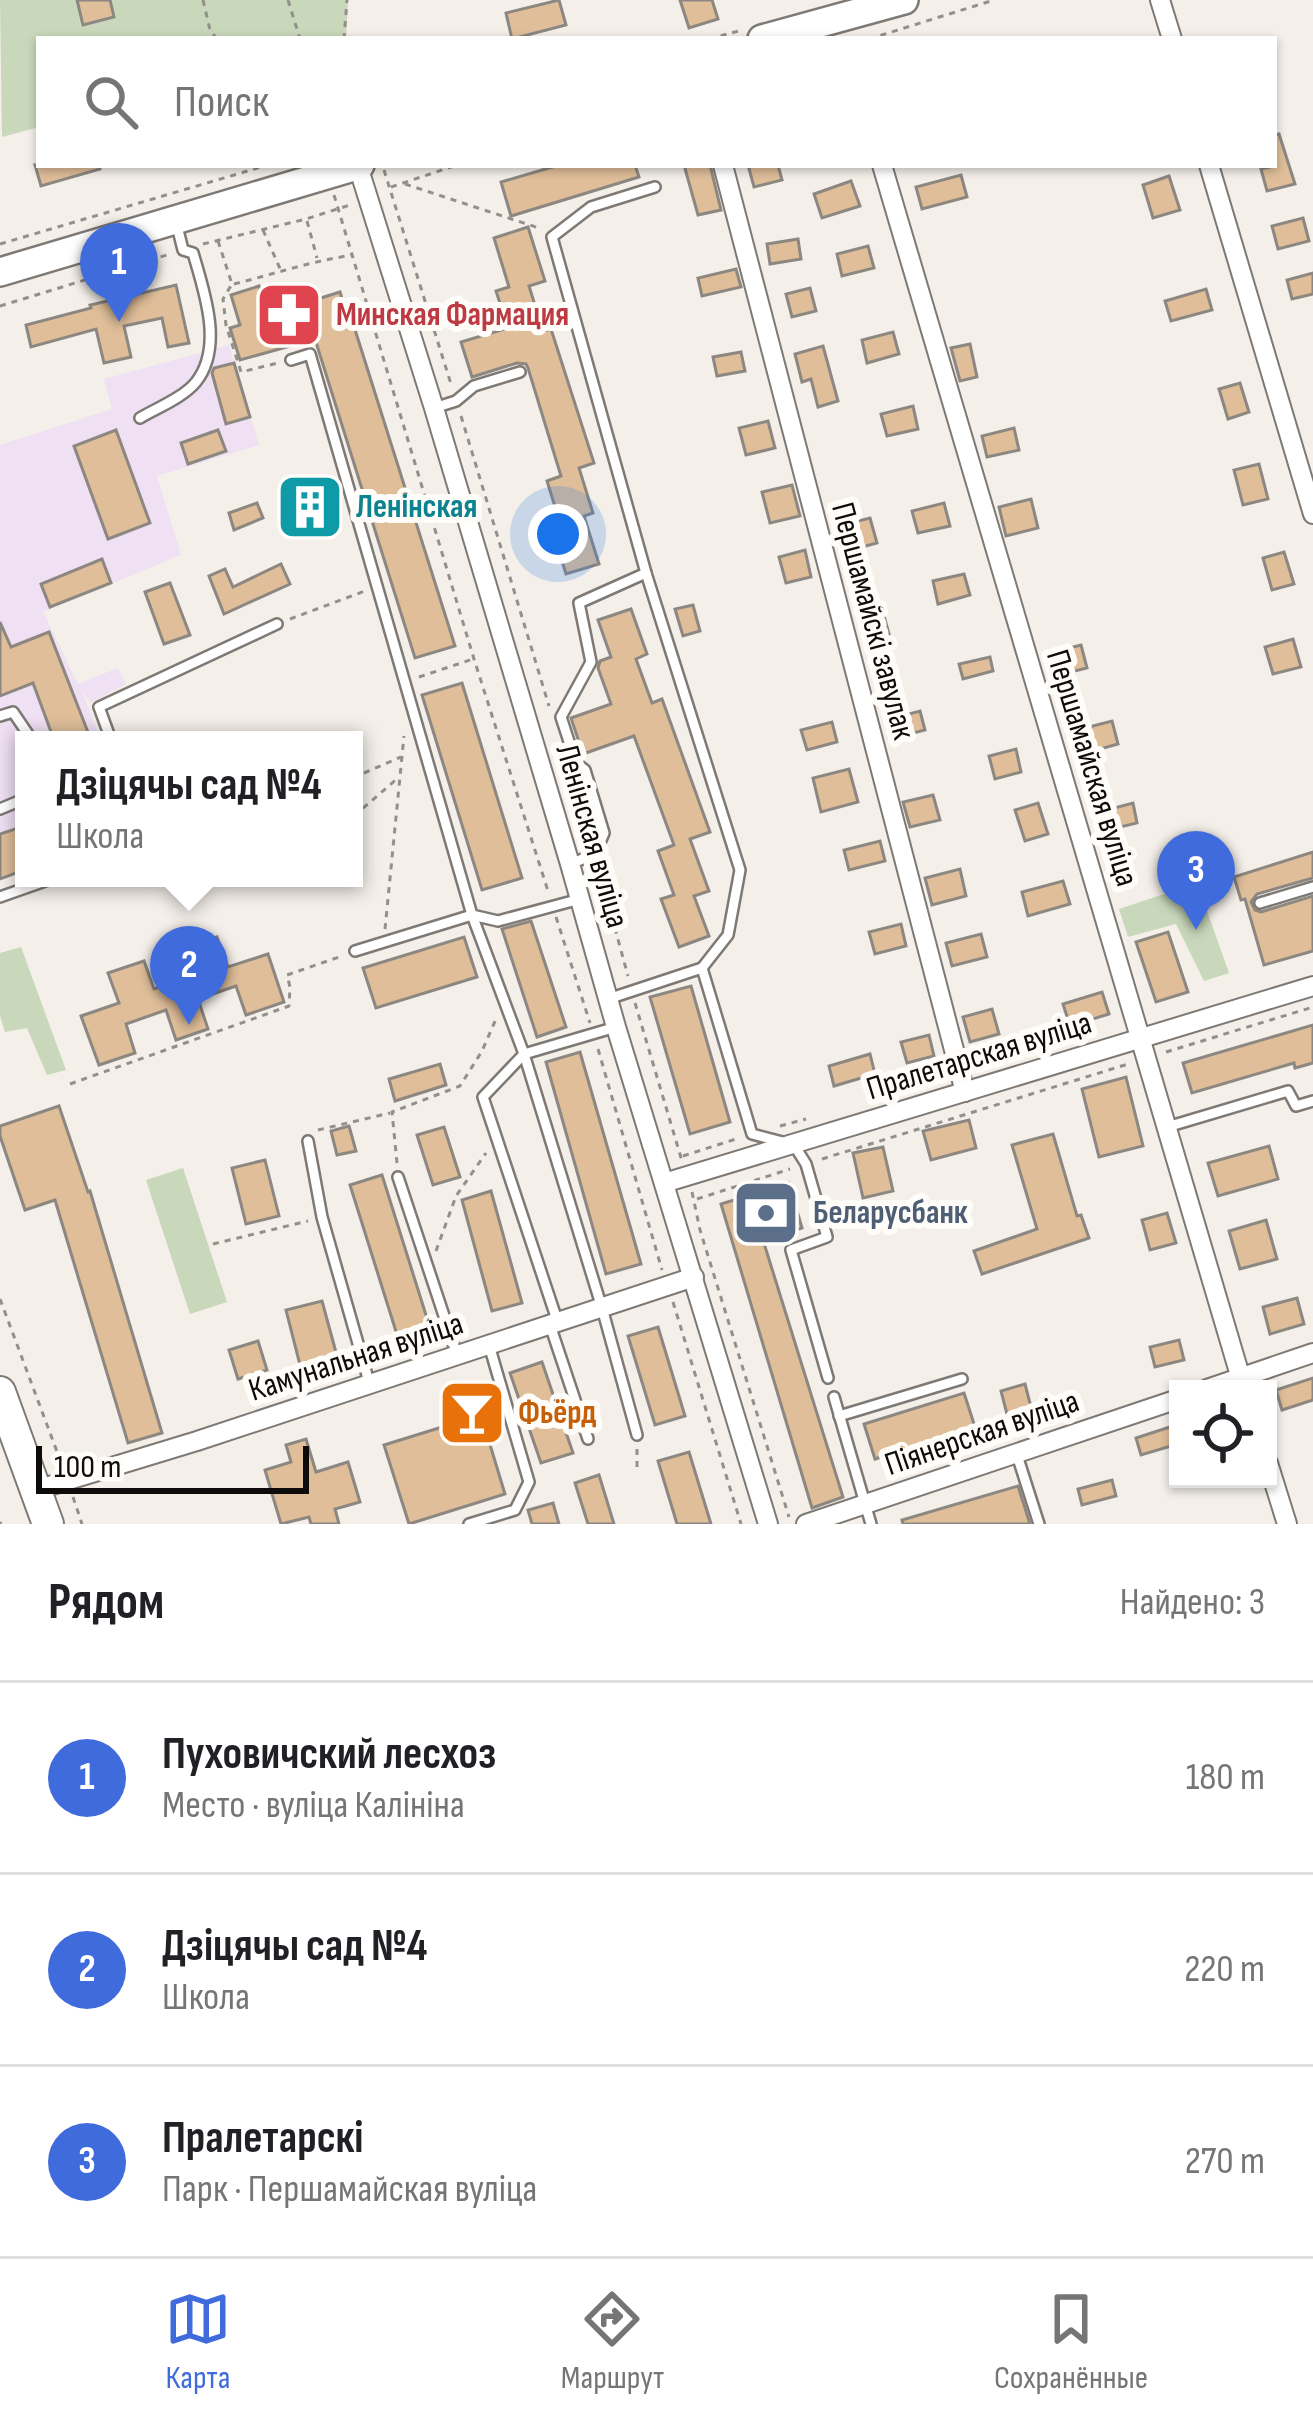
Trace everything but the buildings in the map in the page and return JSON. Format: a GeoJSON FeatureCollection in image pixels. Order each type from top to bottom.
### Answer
{"type":"FeatureCollection","features":[{"type":"Feature","properties":{"kind":"main road"},"geometry":{"type":"LineString","coordinates":[[785,36],[842,28],[869,5],[904,0]]}},
{"type":"Feature","properties":{"kind":"main road"},"geometry":{"type":"LineString","coordinates":[[0,272],[349,168]]}},
{"type":"Feature","properties":{"kind":"main road"},"geometry":{"type":"LineString","coordinates":[[0,1392],[48,1524]]}},
{"type":"Feature","properties":{"kind":"street"},"geometry":{"type":"LineString","coordinates":[[1160,0],[1171,36]]}},
{"type":"Feature","properties":{"kind":"street","name":"Ленінская вуліца"},"geometry":{"type":"LineString","coordinates":[[360,168],[768,1524]]}},
{"type":"Feature","properties":{"kind":"street","name":"Першамайскі завулак"},"geometry":{"type":"LineString","coordinates":[[724,168],[965,1092]]}},
{"type":"Feature","properties":{"kind":"street","name":"Першамайская вуліца"},"geometry":{"type":"LineString","coordinates":[[883,168],[1241,1380]]}},
{"type":"Feature","properties":{"kind":"street"},"geometry":{"type":"LineString","coordinates":[[1210,168],[1313,514]]}},
{"type":"Feature","properties":{"kind":"street","name":"Пралетарская вуліца"},"geometry":{"type":"LineString","coordinates":[[664,1183],[1313,986]]}},
{"type":"Feature","properties":{"kind":"street","name":"Камунальная вуліца"},"geometry":{"type":"LineString","coordinates":[[36,1490],[694,1277]]}},
{"type":"Feature","properties":{"kind":"street"},"geometry":{"type":"LineString","coordinates":[[1249,1380],[1313,1353]]}},
{"type":"Feature","properties":{"kind":"street","name":"Піянерская вуліца"},"geometry":{"type":"LineString","coordinates":[[806,1524],[1169,1402]]}},
{"type":"Feature","properties":{"kind":"street"},"geometry":{"type":"LineString","coordinates":[[1276,1488],[1287,1524]]}},
{"type":"Feature","properties":{"kind":"lane"},"geometry":{"type":"LineString","coordinates":[[608,1000],[701,968],[728,935],[740,870],[646,573],[552,237],[591,207],[655,187]]}},
{"type":"Feature","properties":{"kind":"lane"},"geometry":{"type":"LineString","coordinates":[[140,418],[194,385],[205,364],[211,332],[193,253],[183,250],[176,220]]}},
{"type":"Feature","properties":{"kind":"lane"},"geometry":{"type":"LineString","coordinates":[[291,360],[310,354],[472,915],[524,1054],[637,1436]]}},
{"type":"Feature","properties":{"kind":"lane"},"geometry":{"type":"LineString","coordinates":[[434,408],[456,401],[475,386],[520,372]]}},
{"type":"Feature","properties":{"kind":"lane"},"geometry":{"type":"LineString","coordinates":[[570,864],[595,854],[604,833],[585,770],[576,763],[561,717],[591,662],[579,603],[646,573]]}},
{"type":"Feature","properties":{"kind":"lane"},"geometry":{"type":"LineString","coordinates":[[108,731],[99,707],[277,624]]}},
{"type":"Feature","properties":{"kind":"lane"},"geometry":{"type":"LineString","coordinates":[[0,716],[13,712],[26,731]]}},
{"type":"Feature","properties":{"kind":"lane"},"geometry":{"type":"LineString","coordinates":[[0,897],[28,887]]}},
{"type":"Feature","properties":{"kind":"lane"},"geometry":{"type":"LineString","coordinates":[[1260,903],[1313,887]]}},
{"type":"Feature","properties":{"kind":"lane"},"geometry":{"type":"LineString","coordinates":[[356,951],[472,915],[498,921],[580,898]]}},
{"type":"Feature","properties":{"kind":"lane"},"geometry":{"type":"LineString","coordinates":[[701,968],[752,1134],[794,1145],[806,1164],[827,1237],[790,1250],[828,1378]]}},
{"type":"Feature","properties":{"kind":"lane"},"geometry":{"type":"LineString","coordinates":[[589,1439],[483,1097],[524,1054],[616,1028]]}},
{"type":"Feature","properties":{"kind":"lane"},"geometry":{"type":"LineString","coordinates":[[1167,1127],[1288,1091],[1296,1106],[1313,1101]]}},
{"type":"Feature","properties":{"kind":"lane"},"geometry":{"type":"LineString","coordinates":[[308,1141],[322,1217],[369,1382]]}},
{"type":"Feature","properties":{"kind":"lane"},"geometry":{"type":"LineString","coordinates":[[398,1177],[457,1355]]}},
{"type":"Feature","properties":{"kind":"lane"},"geometry":{"type":"LineString","coordinates":[[470,1524],[514,1510],[529,1482],[489,1345]]}},
{"type":"Feature","properties":{"kind":"lane"},"geometry":{"type":"LineString","coordinates":[[839,1416],[962,1378]]}},
{"type":"Feature","properties":{"kind":"lane"},"geometry":{"type":"LineString","coordinates":[[834,1397],[871,1524]]}},
{"type":"Feature","properties":{"kind":"lane"},"geometry":{"type":"LineString","coordinates":[[1017,1453],[1040,1524]]}},
{"type":"Feature","properties":{"kind":"path"},"geometry":{"type":"LineString","coordinates":[[203,0],[215,36]]}},
{"type":"Feature","properties":{"kind":"path"},"geometry":{"type":"LineString","coordinates":[[288,0],[299,36]]}},
{"type":"Feature","properties":{"kind":"path"},"geometry":{"type":"LineString","coordinates":[[344,36],[347,0]]}},
{"type":"Feature","properties":{"kind":"path"},"geometry":{"type":"LineString","coordinates":[[878,36],[972,3],[994,0]]}},
{"type":"Feature","properties":{"kind":"path"},"geometry":{"type":"LineString","coordinates":[[0,244],[258,168]]}},
{"type":"Feature","properties":{"kind":"path"},"geometry":{"type":"LineString","coordinates":[[0,306],[218,239],[306,219],[449,168]]}},
{"type":"Feature","properties":{"kind":"path"},"geometry":{"type":"LineString","coordinates":[[404,184],[543,229],[552,237]]}},
{"type":"Feature","properties":{"kind":"path"},"geometry":{"type":"LineString","coordinates":[[338,209],[741,1524]]}},
{"type":"Feature","properties":{"kind":"path"},"geometry":{"type":"LineString","coordinates":[[306,219],[318,260]]}},
{"type":"Feature","properties":{"kind":"path"},"geometry":{"type":"LineString","coordinates":[[263,228],[282,273]]}},
{"type":"Feature","properties":{"kind":"path"},"geometry":{"type":"LineString","coordinates":[[218,239],[232,284]]}},
{"type":"Feature","properties":{"kind":"path"},"geometry":{"type":"LineString","coordinates":[[291,360],[241,372],[223,299],[232,284],[354,255]]}},
{"type":"Feature","properties":{"kind":"path"},"geometry":{"type":"LineString","coordinates":[[277,624],[378,587]]}},
{"type":"Feature","properties":{"kind":"path"},"geometry":{"type":"LineString","coordinates":[[405,682],[474,659]]}},
{"type":"Feature","properties":{"kind":"path"},"geometry":{"type":"LineString","coordinates":[[383,943],[404,736]]}},
{"type":"Feature","properties":{"kind":"path"},"geometry":{"type":"LineString","coordinates":[[364,773],[402,756]]}},
{"type":"Feature","properties":{"kind":"path"},"geometry":{"type":"LineString","coordinates":[[363,808],[400,776]]}},
{"type":"Feature","properties":{"kind":"path"},"geometry":{"type":"LineString","coordinates":[[70,1084],[289,1006],[286,976],[356,951]]}},
{"type":"Feature","properties":{"kind":"path"},"geometry":{"type":"LineString","coordinates":[[308,1141],[320,1128],[392,1112],[460,1086],[482,1052],[504,1001]]}},
{"type":"Feature","properties":{"kind":"path"},"geometry":{"type":"LineString","coordinates":[[695,1199],[1313,1007]]}},
{"type":"Feature","properties":{"kind":"path"},"geometry":{"type":"LineString","coordinates":[[392,1112],[398,1177]]}},
{"type":"Feature","properties":{"kind":"path"},"geometry":{"type":"LineString","coordinates":[[430,1269],[456,1196],[497,1139]]}},
{"type":"Feature","properties":{"kind":"path"},"geometry":{"type":"LineString","coordinates":[[213,1244],[322,1217]]}},
{"type":"Feature","properties":{"kind":"path"},"geometry":{"type":"LineString","coordinates":[[0,1299],[82,1524]]}},
{"type":"Feature","properties":{"kind":"path"},"geometry":{"type":"LineString","coordinates":[[637,1436],[637,1469]]}},
{"type":"Feature","properties":{"kind":"shaded area"},"geometry":{"type":"Polygon","coordinates":[[[229,345],[259,445],[157,476],[181,555],[43,612],[78,684],[118,668],[126,684],[90,703],[80,686],[98,731],[15,731],[15,873],[0,879],[0,445],[112,409],[104,379],[229,345]]]}},
{"type":"Feature","properties":{"kind":"green space"},"geometry":{"type":"Polygon","coordinates":[[[0,0],[348,0],[346,36],[36,36],[36,128],[2,137],[0,0]]]}},
{"type":"Feature","properties":{"kind":"green space"},"geometry":{"type":"Polygon","coordinates":[[[1197,883],[1229,973],[1204,981],[1176,924],[1128,937],[1119,909],[1197,883]]]}},
{"type":"Feature","properties":{"kind":"green space"},"geometry":{"type":"Polygon","coordinates":[[[21,947],[66,1070],[47,1075],[27,1028],[5,1032],[0,1016],[0,953],[21,947]]]}},
{"type":"Feature","properties":{"kind":"green space"},"geometry":{"type":"Polygon","coordinates":[[[183,1168],[227,1302],[190,1314],[146,1180],[183,1168]]]}},
{"type":"Feature","properties":{"kind":"place","name":"Минская Фармация"},"geometry":{"type":"Point","coordinates":[289,315]}},
{"type":"Feature","properties":{"kind":"place","name":"Пуховичский лесхоз"},"geometry":{"type":"Point","coordinates":[119,322]}},
{"type":"Feature","properties":{"kind":"place","name":"Ленінская"},"geometry":{"type":"Point","coordinates":[310,507]}},
{"type":"Feature","properties":{"kind":"place","name":"Пралетарскі"},"geometry":{"type":"Point","coordinates":[1196,930]}},
{"type":"Feature","properties":{"kind":"place","name":"Дзіцячы сад №4"},"geometry":{"type":"Point","coordinates":[189,1025]}},
{"type":"Feature","properties":{"kind":"place","name":"Беларусбанк"},"geometry":{"type":"Point","coordinates":[766,1213]}},
{"type":"Feature","properties":{"kind":"place","name":"Фьёрд"},"geometry":{"type":"Point","coordinates":[472,1413]}}]}
